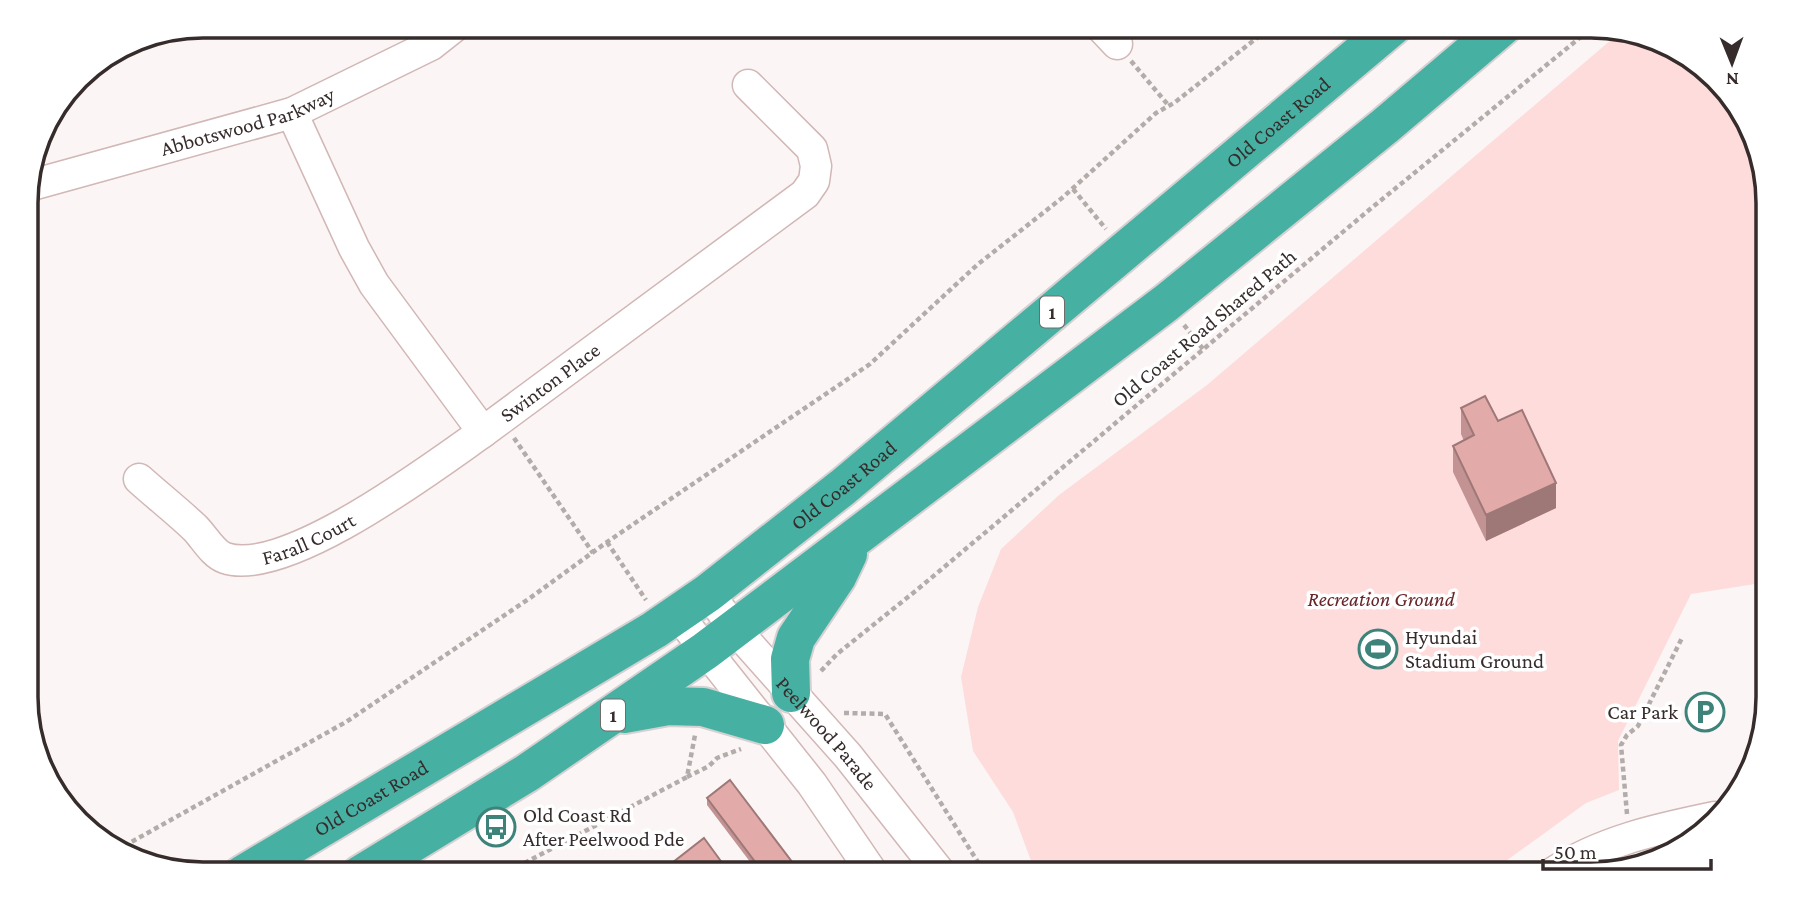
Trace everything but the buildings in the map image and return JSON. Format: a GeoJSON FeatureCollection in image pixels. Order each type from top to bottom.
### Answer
{"type":"FeatureCollection","features":[{"type":"Feature","properties":{"kind":"highway","name":"Old Coast Road"},"geometry":{"type":"LineString","coordinates":[[264,862],[692,604],[843,486],[1378,38]]}},
{"type":"Feature","properties":{"kind":"highway","name":"1"},"geometry":{"type":"LineString","coordinates":[[381,862],[527,773],[720,640],[1166,303],[1385,126],[1489,38]]}},
{"type":"Feature","properties":{"kind":"highway"},"geometry":{"type":"LineString","coordinates":[[805,684],[790,659],[796,638],[837,577],[855,539]]}},
{"type":"Feature","properties":{"kind":"highway"},"geometry":{"type":"LineString","coordinates":[[610,716],[668,706],[703,707],[757,736]]}},
{"type":"Feature","properties":{"kind":"street","name":"Abbotswood Parkway"},"geometry":{"type":"LineString","coordinates":[[40,183],[292,113],[431,46],[440,39]]}},
{"type":"Feature","properties":{"kind":"street","name":"Swinton Place"},"geometry":{"type":"LineString","coordinates":[[292,113],[354,248],[374,284],[492,425],[805,194],[814,181],[816,166],[812,149],[748,85]]}},
{"type":"Feature","properties":{"kind":"street","name":"Farall Court"},"geometry":{"type":"LineString","coordinates":[[139,480],[196,529],[223,558],[243,562],[269,557],[334,530],[400,491],[492,425]]}},
{"type":"Feature","properties":{"kind":"street","name":"Peelwood Parade"},"geometry":{"type":"LineString","coordinates":[[692,604],[720,640],[757,736],[813,785],[865,862]]}},
{"type":"Feature","properties":{"kind":"street","name":"Peelwood Parade"},"geometry":{"type":"LineString","coordinates":[[720,640],[805,684],[848,756],[932,862]]}},
{"type":"Feature","properties":{"kind":"street"},"geometry":{"type":"LineString","coordinates":[[1569,862],[1607,844],[1702,820]]}},
{"type":"Feature","properties":{"kind":"path"},"geometry":{"type":"LineString","coordinates":[[1112,38],[1169,106]]}},
{"type":"Feature","properties":{"kind":"path"},"geometry":{"type":"LineString","coordinates":[[127,844],[346,722],[870,364],[977,265],[1062,198],[1156,113],[1169,106],[1257,38]]}},
{"type":"Feature","properties":{"kind":"path","name":"Old Coast Road Shared Path"},"geometry":{"type":"LineString","coordinates":[[805,684],[837,654],[1578,38]]}},
{"type":"Feature","properties":{"kind":"path"},"geometry":{"type":"LineString","coordinates":[[492,425],[593,552]]}},
{"type":"Feature","properties":{"kind":"path"},"geometry":{"type":"LineString","coordinates":[[1627,816],[1621,745],[1627,735],[1638,726],[1682,638]]}},
{"type":"Feature","properties":{"kind":"path"},"geometry":{"type":"LineString","coordinates":[[837,712],[885,715],[978,862]]}},
{"type":"Feature","properties":{"kind":"path"},"geometry":{"type":"LineString","coordinates":[[687,777],[697,725]]}},
{"type":"Feature","properties":{"kind":"path"},"geometry":{"type":"LineString","coordinates":[[527,862],[709,766],[717,758],[757,736]]}},
{"type":"Feature","properties":{"kind":"green space","name":"Recreation Ground"},"geometry":{"type":"Polygon","coordinates":[[[1611,40],[1645,47],[1683,66],[1697,77],[1697,98],[1718,98],[1734,121],[1751,161],[1756,203],[1756,584],[1691,594],[1618,741],[1619,790],[1586,803],[1505,862],[1032,862],[1013,812],[973,751],[961,677],[978,607],[1001,549],[1059,495],[1207,385],[1611,40]]]}},
{"type":"Feature","properties":{"kind":"place","name":"Hyundai Stadium Ground"},"geometry":{"type":"Point","coordinates":[1378,649]}},
{"type":"Feature","properties":{"kind":"place","name":"Car Park"},"geometry":{"type":"Point","coordinates":[1705,712]}},
{"type":"Feature","properties":{"kind":"place","name":"Old Coast Rd After Peelwood Pde"},"geometry":{"type":"Point","coordinates":[496,827]}}]}
